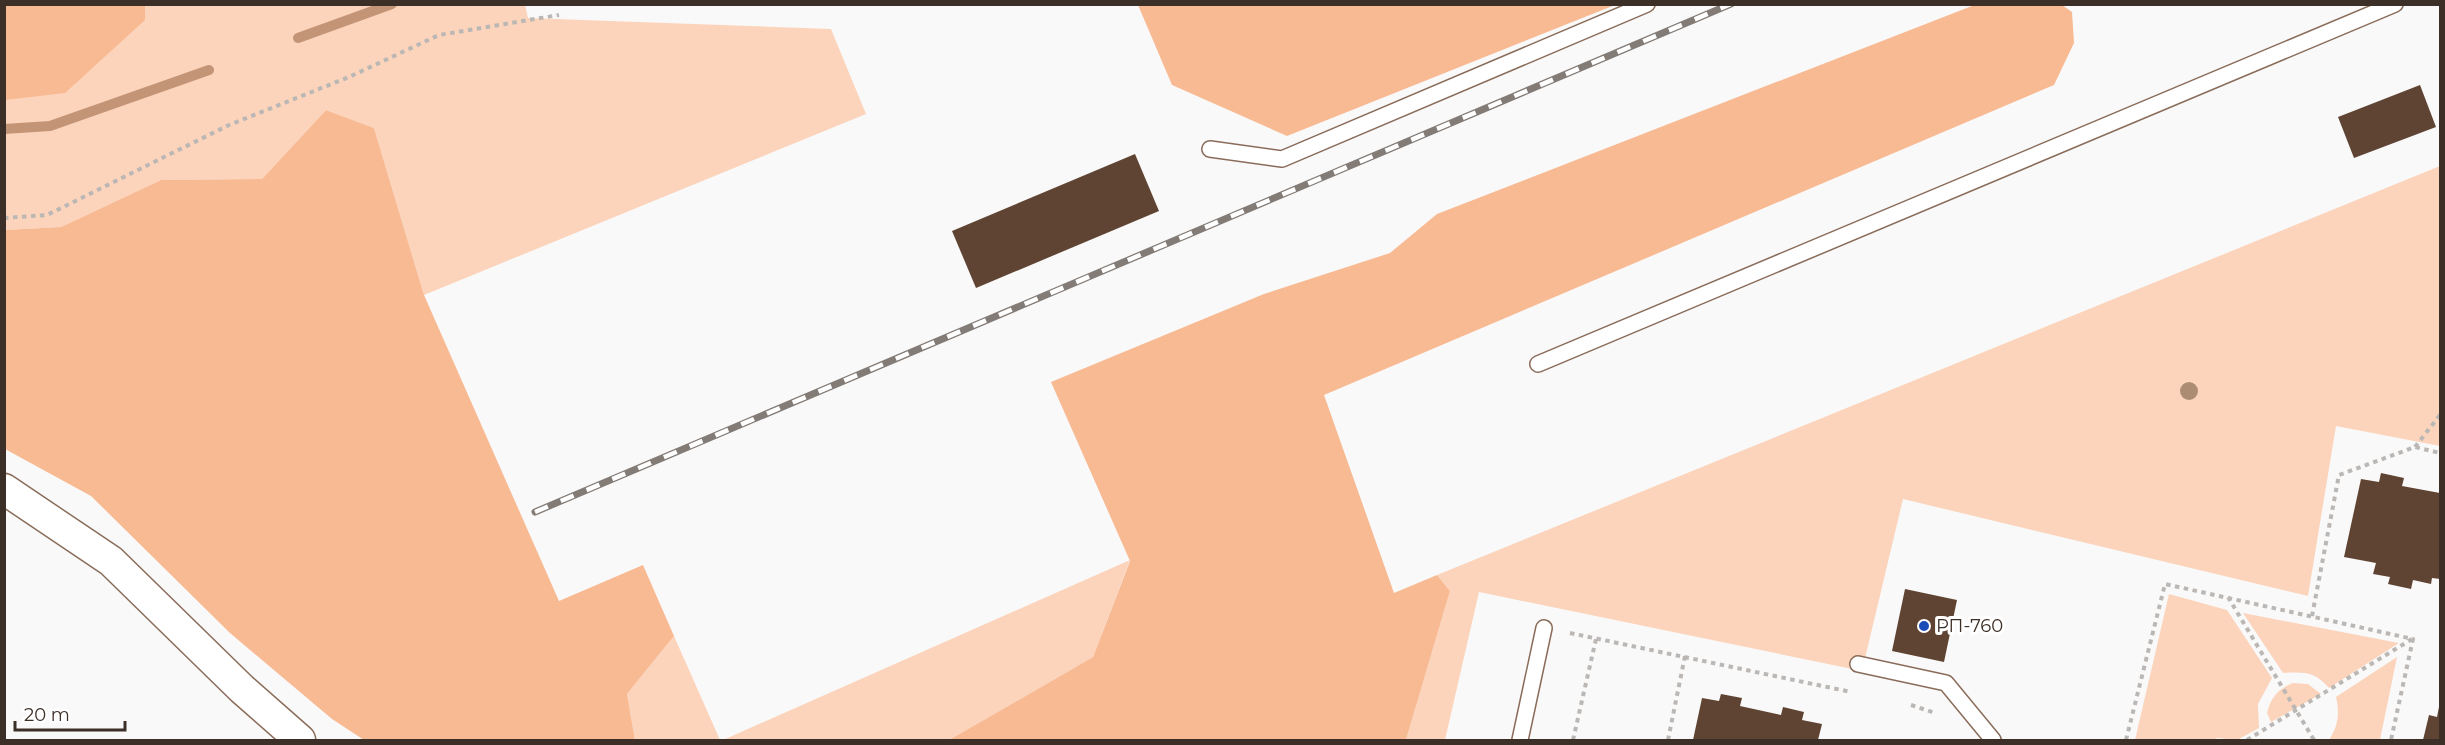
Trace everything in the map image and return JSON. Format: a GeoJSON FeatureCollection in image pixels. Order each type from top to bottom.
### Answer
{"type":"FeatureCollection","features":[{"type":"Feature","properties":{"kind":"street"},"geometry":{"type":"LineString","coordinates":[[4,489],[111,561],[242,689],[300,741]]}},
{"type":"Feature","properties":{"kind":"lane"},"geometry":{"type":"LineString","coordinates":[[1210,150],[1282,159],[1647,4]]}},
{"type":"Feature","properties":{"kind":"lane"},"geometry":{"type":"LineString","coordinates":[[1538,364],[2395,4]]}},
{"type":"Feature","properties":{"kind":"lane"},"geometry":{"type":"LineString","coordinates":[[1520,741],[1544,628]]}},
{"type":"Feature","properties":{"kind":"lane"},"geometry":{"type":"LineString","coordinates":[[1858,664],[1946,683],[1993,740]]}},
{"type":"Feature","properties":{"kind":"path"},"geometry":{"type":"LineString","coordinates":[[4,218],[46,215],[229,125],[349,77],[439,35],[559,15]]}},
{"type":"Feature","properties":{"kind":"path"},"geometry":{"type":"LineString","coordinates":[[2312,616],[2339,475],[2415,447],[2440,415]]}},
{"type":"Feature","properties":{"kind":"path"},"geometry":{"type":"LineString","coordinates":[[2415,447],[2440,453]]}},
{"type":"Feature","properties":{"kind":"path"},"geometry":{"type":"LineString","coordinates":[[2126,741],[2165,584],[2413,639]]}},
{"type":"Feature","properties":{"kind":"path"},"geometry":{"type":"LineString","coordinates":[[2228,597],[2314,741]]}},
{"type":"Feature","properties":{"kind":"path"},"geometry":{"type":"LineString","coordinates":[[1544,628],[1860,694]]}},
{"type":"Feature","properties":{"kind":"path"},"geometry":{"type":"LineString","coordinates":[[1573,741],[1596,639]]}},
{"type":"Feature","properties":{"kind":"path"},"geometry":{"type":"LineString","coordinates":[[2247,741],[2413,639]]}},
{"type":"Feature","properties":{"kind":"path"},"geometry":{"type":"LineString","coordinates":[[2391,741],[2413,639]]}},
{"type":"Feature","properties":{"kind":"path"},"geometry":{"type":"LineString","coordinates":[[1668,741],[1685,657]]}},
{"type":"Feature","properties":{"kind":"path"},"geometry":{"type":"LineString","coordinates":[[1907,704],[1946,717]]}},
{"type":"Feature","properties":{"kind":"shaded area"},"geometry":{"type":"Polygon","coordinates":[[[525,4],[528,18],[831,29],[866,114],[424,295],[374,128],[326,110],[262,179],[161,180],[61,227],[5,230],[5,5],[525,4]]]}},
{"type":"Feature","properties":{"kind":"shaded area"},"geometry":{"type":"Polygon","coordinates":[[[1977,4],[2062,5],[2072,12],[2074,43],[2054,85],[1324,395],[1394,593],[1437,575],[1450,591],[1406,740],[949,740],[1093,657],[1130,561],[1051,382],[1264,294],[1390,253],[1437,214],[1977,4]]]}},
{"type":"Feature","properties":{"kind":"shaded area"},"geometry":{"type":"Polygon","coordinates":[[[4,5],[145,5],[145,20],[65,93],[5,100],[4,5]]]}},
{"type":"Feature","properties":{"kind":"shaded area"},"geometry":{"type":"Polygon","coordinates":[[[1138,5],[1615,5],[1287,136],[1172,85],[1138,5]]]}},
{"type":"Feature","properties":{"kind":"shaded area"},"geometry":{"type":"Polygon","coordinates":[[[326,110],[374,128],[424,295],[559,601],[643,565],[674,636],[627,694],[635,740],[364,740],[332,719],[230,633],[91,496],[5,449],[5,230],[61,227],[161,180],[262,179],[326,110]]]}},
{"type":"Feature","properties":{"kind":"shaded area"},"geometry":{"type":"Polygon","coordinates":[[[2440,166],[2440,446],[2336,426],[2308,596],[1903,499],[1862,671],[1479,592],[1445,740],[1406,740],[1450,591],[1437,575],[2440,166]]]}},
{"type":"Feature","properties":{"kind":"shaded area"},"geometry":{"type":"Polygon","coordinates":[[[1130,560],[1093,657],[949,740],[723,740],[1130,560]]]}},
{"type":"Feature","properties":{"kind":"shaded area"},"geometry":{"type":"Polygon","coordinates":[[[2169,594],[2227,610],[2272,678],[2258,704],[2259,728],[2237,740],[2217,738],[2215,740],[2135,740],[2169,594]]]}},
{"type":"Feature","properties":{"kind":"shaded area"},"geometry":{"type":"Polygon","coordinates":[[[2243,613],[2399,643],[2329,688],[2318,678],[2308,674],[2283,673],[2243,613]]]}},
{"type":"Feature","properties":{"kind":"shaded area"},"geometry":{"type":"Polygon","coordinates":[[[674,636],[720,740],[635,740],[627,694],[674,636]]]}},
{"type":"Feature","properties":{"kind":"shaded area"},"geometry":{"type":"Polygon","coordinates":[[[2397,657],[2380,740],[2329,740],[2337,720],[2336,697],[2397,657]]]}},
{"type":"Feature","properties":{"kind":"shaded area"},"geometry":{"type":"Polygon","coordinates":[[[2293,683],[2308,684],[2321,694],[2271,722],[2267,713],[2273,698],[2283,688],[2293,683]]]}},
{"type":"Feature","properties":{"kind":"building"},"geometry":{"type":"Polygon","coordinates":[[[2420,85],[2436,127],[2354,158],[2338,117],[2420,85]]]}},
{"type":"Feature","properties":{"kind":"building"},"geometry":{"type":"Polygon","coordinates":[[[1135,154],[1159,211],[976,288],[952,231],[1135,154]]]}},
{"type":"Feature","properties":{"kind":"building"},"geometry":{"type":"Polygon","coordinates":[[[2381,473],[2404,478],[2402,486],[2440,493],[2440,579],[2432,578],[2431,584],[2413,580],[2411,589],[2388,584],[2390,577],[2373,574],[2376,563],[2344,557],[2361,479],[2379,482],[2381,473]]]}},
{"type":"Feature","properties":{"kind":"building","name":"РП-760"},"geometry":{"type":"Polygon","coordinates":[[[1905,589],[1957,600],[1944,662],[1892,651],[1905,589]]]}},
{"type":"Feature","properties":{"kind":"building"},"geometry":{"type":"Polygon","coordinates":[[[1721,694],[1742,698],[1740,706],[1781,715],[1783,707],[1804,712],[1802,720],[1822,724],[1818,740],[1693,740],[1702,698],[1719,701],[1721,694]]]}},
{"type":"Feature","properties":{"kind":"building"},"geometry":{"type":"Polygon","coordinates":[[[2439,707],[2440,740],[2423,740],[2429,715],[2437,717],[2439,707]]]}},
{"type":"Feature","properties":{"kind":"waterway"},"geometry":{"type":"LineString","coordinates":[[298,38],[392,4]]}},
{"type":"Feature","properties":{"kind":"waterway"},"geometry":{"type":"LineString","coordinates":[[4,129],[50,126],[209,70]]}},
{"type":"Feature","properties":{"kind":"railway"},"geometry":{"type":"LineString","coordinates":[[535,512],[1731,4]]}},
{"type":"Feature","properties":{"kind":"place","name":"РП-760"},"geometry":{"type":"Point","coordinates":[1924,626]}}]}
